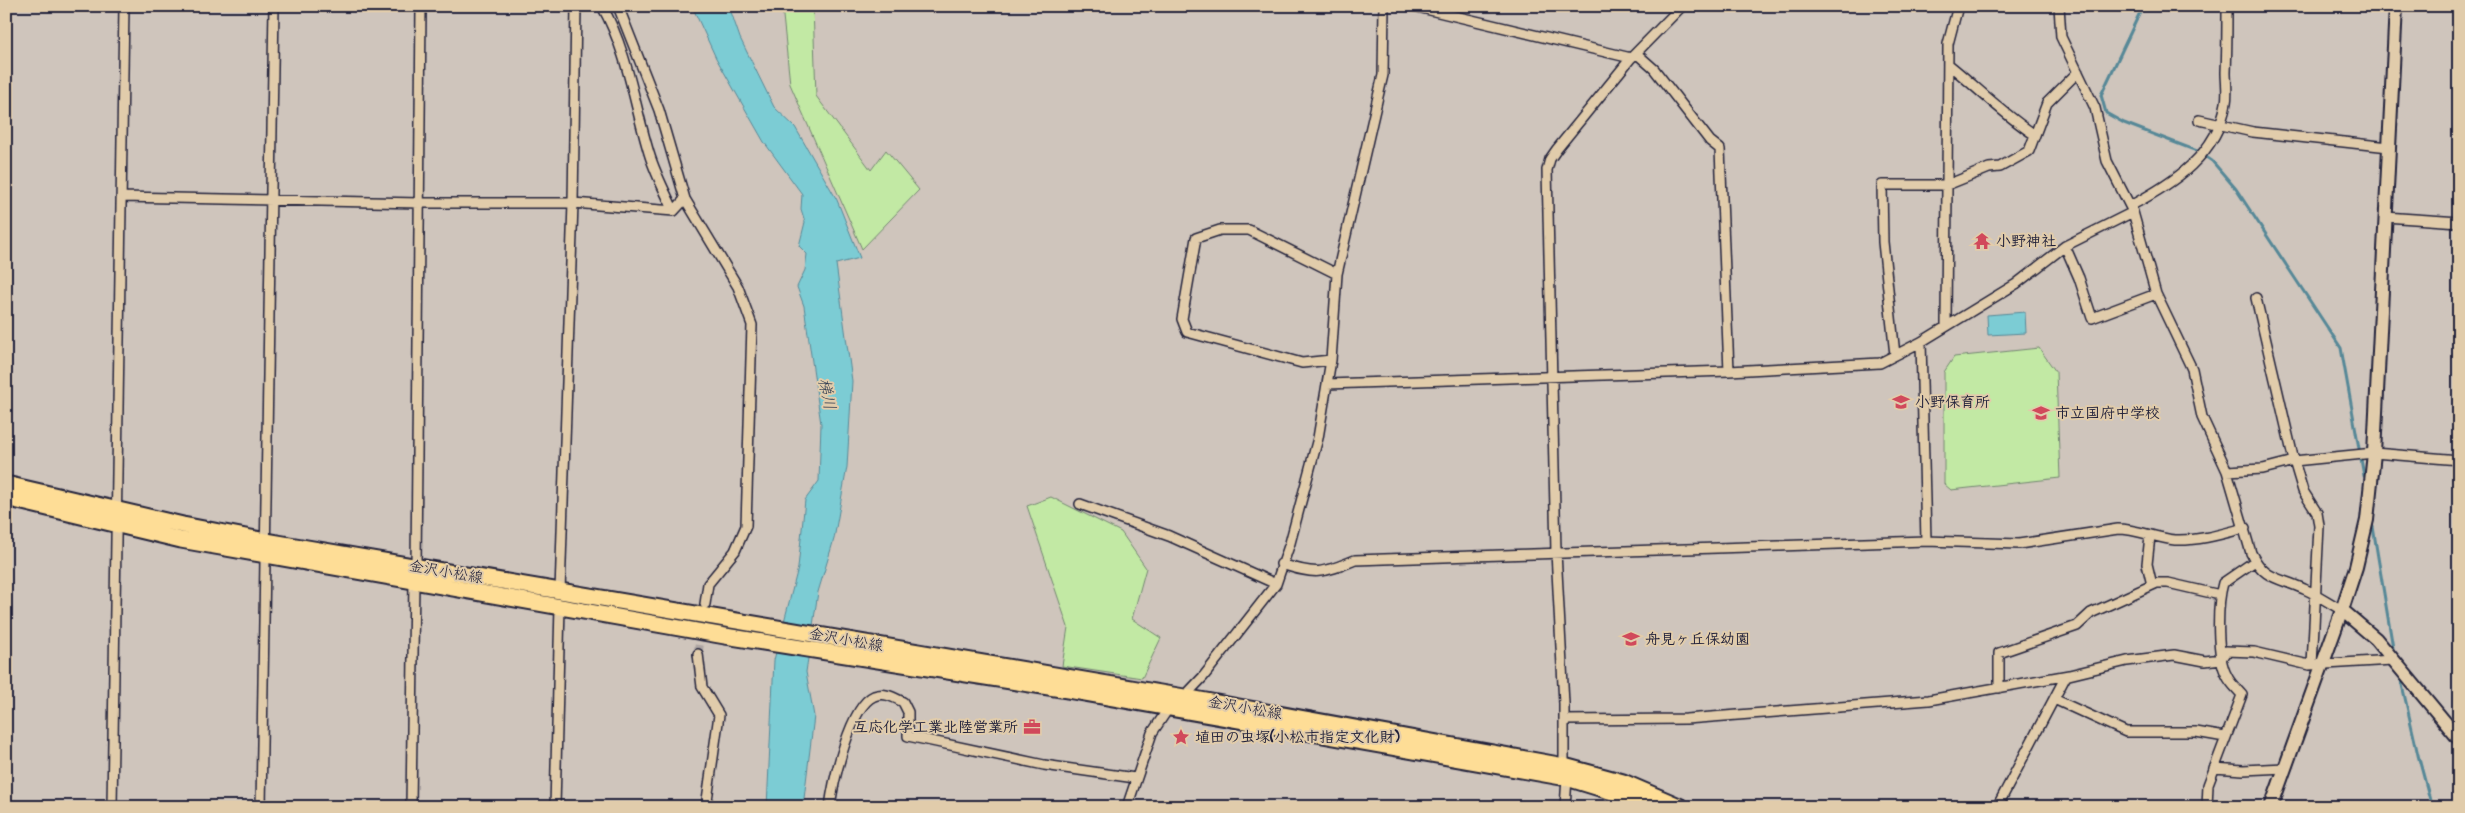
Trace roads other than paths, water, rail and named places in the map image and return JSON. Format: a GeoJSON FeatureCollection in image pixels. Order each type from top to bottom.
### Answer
{"type":"FeatureCollection","features":[{"type":"Feature","properties":{"kind":"main road","name":"金沢小松線"},"geometry":{"type":"LineString","coordinates":[[6,484],[115,508],[265,548]]}},
{"type":"Feature","properties":{"kind":"main road","name":"金沢小松線"},"geometry":{"type":"LineString","coordinates":[[6,498],[116,526],[265,548],[684,621],[725,636],[872,652],[1184,697],[1566,772],[1647,807]]}},
{"type":"Feature","properties":{"kind":"main road","name":"金沢小松線"},"geometry":{"type":"LineString","coordinates":[[684,621],[724,620],[872,652],[1168,709],[1623,782],[1681,807]]}},
{"type":"Feature","properties":{"kind":"street"},"geometry":{"type":"LineString","coordinates":[[112,807],[124,6]]}},
{"type":"Feature","properties":{"kind":"street"},"geometry":{"type":"LineString","coordinates":[[261,807],[274,6]]}},
{"type":"Feature","properties":{"kind":"street"},"geometry":{"type":"LineString","coordinates":[[411,807],[421,6]]}},
{"type":"Feature","properties":{"kind":"street"},"geometry":{"type":"LineString","coordinates":[[555,807],[573,203],[576,6]]}},
{"type":"Feature","properties":{"kind":"street"},"geometry":{"type":"LineString","coordinates":[[602,6],[612,26],[629,72],[650,154],[674,211]]}},
{"type":"Feature","properties":{"kind":"street"},"geometry":{"type":"LineString","coordinates":[[618,6],[659,110],[685,199],[738,287],[752,325],[746,526],[735,551],[708,584],[705,604]]}},
{"type":"Feature","properties":{"kind":"street"},"geometry":{"type":"LineString","coordinates":[[1184,697],[1203,677],[1276,584],[1281,564],[1290,543],[1318,438],[1331,360],[1337,274],[1382,75],[1384,6]]}},
{"type":"Feature","properties":{"kind":"street"},"geometry":{"type":"LineString","coordinates":[[1413,6],[1633,55],[1654,69],[1710,141],[1720,149],[1729,371]]}},
{"type":"Feature","properties":{"kind":"street"},"geometry":{"type":"LineString","coordinates":[[1565,807],[1566,772],[1556,552],[1549,165],[1557,149],[1633,55],[1682,6]]}},
{"type":"Feature","properties":{"kind":"street"},"geometry":{"type":"LineString","coordinates":[[1946,325],[1948,44],[1958,6]]}},
{"type":"Feature","properties":{"kind":"street"},"geometry":{"type":"LineString","coordinates":[[2059,6],[2061,36],[2095,108],[2107,161],[2132,209],[2156,294],[2192,369],[2202,417],[2227,471],[2255,561],[2271,578],[2304,589],[2342,610],[2376,639],[2459,739]]}},
{"type":"Feature","properties":{"kind":"street"},"geometry":{"type":"LineString","coordinates":[[1327,384],[1729,371],[1880,363],[1920,342],[2016,284],[2065,246],[2132,209],[2199,159],[2206,151],[2219,126],[2226,102],[2227,6]]}},
{"type":"Feature","properties":{"kind":"street"},"geometry":{"type":"LineString","coordinates":[[2271,807],[2317,664],[2342,610],[2356,567],[2367,520],[2365,453],[2386,218],[2396,6]]}},
{"type":"Feature","properties":{"kind":"street"},"geometry":{"type":"LineString","coordinates":[[1948,64],[1970,81],[2006,116],[2035,135]]}},
{"type":"Feature","properties":{"kind":"street"},"geometry":{"type":"LineString","coordinates":[[1895,355],[1883,242],[1882,185],[1947,185],[1989,168],[2000,167],[2029,151],[2046,102],[2078,72]]}},
{"type":"Feature","properties":{"kind":"street"},"geometry":{"type":"LineString","coordinates":[[2199,120],[2219,126],[2253,132],[2389,147]]}},
{"type":"Feature","properties":{"kind":"street"},"geometry":{"type":"LineString","coordinates":[[121,198],[271,199],[420,203],[573,203],[674,211]]}},
{"type":"Feature","properties":{"kind":"street"},"geometry":{"type":"LineString","coordinates":[[674,211],[685,199]]}},
{"type":"Feature","properties":{"kind":"street"},"geometry":{"type":"LineString","coordinates":[[2386,218],[2459,222]]}},
{"type":"Feature","properties":{"kind":"street"},"geometry":{"type":"LineString","coordinates":[[1331,360],[1302,363],[1206,339],[1187,332],[1182,319],[1196,238],[1220,230],[1249,230],[1337,274]]}},
{"type":"Feature","properties":{"kind":"street"},"geometry":{"type":"LineString","coordinates":[[2065,246],[2079,278],[2092,318],[2156,294]]}},
{"type":"Feature","properties":{"kind":"street"},"geometry":{"type":"LineString","coordinates":[[2256,298],[2294,461],[2303,491],[2317,513],[2319,526],[2315,595],[2317,664]]}},
{"type":"Feature","properties":{"kind":"street"},"geometry":{"type":"LineString","coordinates":[[1920,342],[1926,541]]}},
{"type":"Feature","properties":{"kind":"street"},"geometry":{"type":"LineString","coordinates":[[2227,471],[2263,469],[2294,461],[2365,453],[2459,460]]}},
{"type":"Feature","properties":{"kind":"street"},"geometry":{"type":"LineString","coordinates":[[1080,504],[1169,536],[1276,584]]}},
{"type":"Feature","properties":{"kind":"street"},"geometry":{"type":"LineString","coordinates":[[1281,564],[1310,573],[1328,571],[1355,560],[1926,541],[2019,544],[2118,529],[2130,529],[2150,536],[2175,540],[2198,539],[2245,528]]}},
{"type":"Feature","properties":{"kind":"street"},"geometry":{"type":"LineString","coordinates":[[2150,536],[2147,564],[2152,586]]}},
{"type":"Feature","properties":{"kind":"street"},"geometry":{"type":"LineString","coordinates":[[2207,807],[2208,785],[2242,695],[2227,677],[2221,659],[2220,595],[2223,583],[2255,561]]}},
{"type":"Feature","properties":{"kind":"street"},"geometry":{"type":"LineString","coordinates":[[1998,688],[1999,653],[2077,626],[2091,613],[2152,586],[2168,583],[2220,595]]}},
{"type":"Feature","properties":{"kind":"street"},"geometry":{"type":"LineString","coordinates":[[2221,659],[2226,651],[2254,652],[2294,663],[2317,664],[2393,660]]}},
{"type":"Feature","properties":{"kind":"street"},"geometry":{"type":"LineString","coordinates":[[698,654],[702,686],[719,715],[706,807]]}},
{"type":"Feature","properties":{"kind":"street"},"geometry":{"type":"LineString","coordinates":[[1564,720],[1686,719],[1929,700],[2066,676],[2127,661],[2174,655],[2206,661],[2221,659]]}},
{"type":"Feature","properties":{"kind":"street"},"geometry":{"type":"LineString","coordinates":[[1997,807],[2066,676]]}},
{"type":"Feature","properties":{"kind":"street"},"geometry":{"type":"LineString","coordinates":[[830,807],[836,773],[846,739],[862,709],[873,697],[888,694],[903,702],[908,712],[908,736],[1044,765],[1135,778]]}},
{"type":"Feature","properties":{"kind":"street"},"geometry":{"type":"LineString","coordinates":[[2054,699],[2126,732],[2196,732],[2225,737]]}},
{"type":"Feature","properties":{"kind":"street"},"geometry":{"type":"LineString","coordinates":[[1127,807],[1135,778],[1152,733],[1168,709]]}},
{"type":"Feature","properties":{"kind":"street"},"geometry":{"type":"LineString","coordinates":[[2214,768],[2243,770],[2285,768]]}},
{"type":"Feature","properties":{"kind":"water","name":"梯川"},"geometry":{"type":"Polygon","coordinates":[[[692,6],[729,6],[740,38],[774,107],[795,127],[837,200],[860,258],[836,264],[852,381],[847,467],[834,539],[818,592],[806,672],[814,716],[803,807],[767,807],[774,660],[798,568],[805,500],[819,481],[821,424],[804,306],[797,287],[805,270],[807,254],[799,246],[805,222],[801,209],[802,194],[764,142],[716,58],[692,6]]]}},
{"type":"Feature","properties":{"kind":"water"},"geometry":{"type":"Polygon","coordinates":[[[2025,312],[2026,333],[1988,335],[1987,315],[2025,312]]]}},
{"type":"Feature","properties":{"kind":"waterway"},"geometry":{"type":"LineString","coordinates":[[2143,6],[2101,95],[2106,113],[2124,123],[2197,151],[2212,161],[2236,189],[2341,348],[2364,476]]}},
{"type":"Feature","properties":{"kind":"waterway"},"geometry":{"type":"LineString","coordinates":[[2373,527],[2393,648]]}},
{"type":"Feature","properties":{"kind":"waterway"},"geometry":{"type":"LineString","coordinates":[[2400,676],[2432,807]]}},
{"type":"Feature","properties":{"kind":"tunnel"},"geometry":{"type":"LineString","coordinates":[[698,654],[704,612]]}},
{"type":"Feature","properties":{"kind":"place","name":"小野神社"},"geometry":{"type":"Point","coordinates":[1982,241]}},
{"type":"Feature","properties":{"kind":"place","name":"小野保育所"},"geometry":{"type":"Point","coordinates":[1901,402]}},
{"type":"Feature","properties":{"kind":"place","name":"市立国府中学校"},"geometry":{"type":"Point","coordinates":[2041,413]}},
{"type":"Feature","properties":{"kind":"place","name":"舟見ヶ丘保幼園"},"geometry":{"type":"Point","coordinates":[1631,639]}},
{"type":"Feature","properties":{"kind":"place","name":"互応化学工業北陸営業所"},"geometry":{"type":"Point","coordinates":[1032,727]}},
{"type":"Feature","properties":{"kind":"place","name":"埴田の虫塚(小松市指定文化財)"},"geometry":{"type":"Point","coordinates":[1181,737]}}]}
